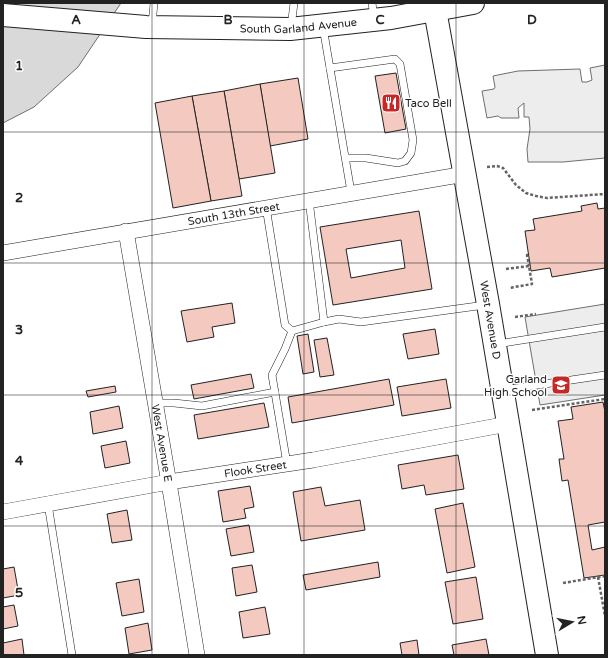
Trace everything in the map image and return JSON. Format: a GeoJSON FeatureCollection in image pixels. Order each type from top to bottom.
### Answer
{"type":"FeatureCollection","features":[{"type":"Feature","properties":{"kind":"main road","name":"South Garland Avenue"},"geometry":{"type":"LineString","coordinates":[[3,15],[149,27],[290,28],[323,25],[373,11],[435,10],[473,3]]}},
{"type":"Feature","properties":{"kind":"main road","name":"West Avenue D"},"geometry":{"type":"LineString","coordinates":[[435,10],[488,304],[547,655]]}},
{"type":"Feature","properties":{"kind":"street","name":"South 13th Street"},"geometry":{"type":"LineString","coordinates":[[3,253],[351,192],[465,174]]}},
{"type":"Feature","properties":{"kind":"street","name":"West Avenue E"},"geometry":{"type":"LineString","coordinates":[[126,231],[197,655]]}},
{"type":"Feature","properties":{"kind":"street","name":"Flook Street"},"geometry":{"type":"LineString","coordinates":[[3,512],[169,482],[313,460],[508,424]]}},
{"type":"Feature","properties":{"kind":"lane"},"geometry":{"type":"LineString","coordinates":[[149,27],[154,3]]}},
{"type":"Feature","properties":{"kind":"lane"},"geometry":{"type":"LineString","coordinates":[[290,28],[294,3]]}},
{"type":"Feature","properties":{"kind":"lane"},"geometry":{"type":"LineString","coordinates":[[323,25],[351,192]]}},
{"type":"Feature","properties":{"kind":"lane"},"geometry":{"type":"LineString","coordinates":[[330,68],[395,59],[400,64],[413,140],[411,153],[405,161],[398,163],[366,158],[346,158]]}},
{"type":"Feature","properties":{"kind":"lane"},"geometry":{"type":"LineString","coordinates":[[309,200],[324,322]]}},
{"type":"Feature","properties":{"kind":"lane"},"geometry":{"type":"LineString","coordinates":[[266,207],[284,325],[292,331]]}},
{"type":"Feature","properties":{"kind":"lane"},"geometry":{"type":"LineString","coordinates":[[292,331],[324,322],[339,320],[361,322],[488,304]]}},
{"type":"Feature","properties":{"kind":"lane"},"geometry":{"type":"LineString","coordinates":[[494,344],[605,327]]}},
{"type":"Feature","properties":{"kind":"lane"},"geometry":{"type":"LineString","coordinates":[[287,464],[272,375],[292,331]]}},
{"type":"Feature","properties":{"kind":"lane"},"geometry":{"type":"LineString","coordinates":[[502,390],[605,375]]}},
{"type":"Feature","properties":{"kind":"lane"},"geometry":{"type":"LineString","coordinates":[[155,403],[202,406],[275,392]]}},
{"type":"Feature","properties":{"kind":"lane"},"geometry":{"type":"LineString","coordinates":[[48,504],[72,655]]}},
{"type":"Feature","properties":{"kind":"path"},"geometry":{"type":"LineString","coordinates":[[487,167],[497,166],[503,168],[516,185],[526,193],[536,196],[554,198],[605,194]]}},
{"type":"Feature","properties":{"kind":"path"},"geometry":{"type":"LineString","coordinates":[[509,288],[532,284],[528,255]]}},
{"type":"Feature","properties":{"kind":"path"},"geometry":{"type":"LineString","coordinates":[[506,269],[529,266]]}},
{"type":"Feature","properties":{"kind":"path"},"geometry":{"type":"LineString","coordinates":[[515,317],[536,314]]}},
{"type":"Feature","properties":{"kind":"path"},"geometry":{"type":"LineString","coordinates":[[532,410],[605,399]]}},
{"type":"Feature","properties":{"kind":"path"},"geometry":{"type":"LineString","coordinates":[[563,583],[605,576]]}},
{"type":"Feature","properties":{"kind":"path"},"geometry":{"type":"LineString","coordinates":[[598,577],[605,616]]}},
{"type":"Feature","properties":{"kind":"shaded area"},"geometry":{"type":"Polygon","coordinates":[[[3,3],[121,3],[78,67],[34,107],[3,123],[3,3]]]}},
{"type":"Feature","properties":{"kind":"shaded area"},"geometry":{"type":"Polygon","coordinates":[[[605,65],[605,158],[563,162],[528,162],[527,149],[530,129],[529,117],[524,117],[524,103],[518,108],[519,118],[501,118],[498,116],[487,118],[482,91],[494,89],[493,76],[518,71],[580,69],[582,82],[587,82],[592,80],[590,68],[605,65]]]}},
{"type":"Feature","properties":{"kind":"shaded area"},"geometry":{"type":"Polygon","coordinates":[[[605,304],[605,395],[540,405],[525,317],[605,304]]]}},
{"type":"Feature","properties":{"kind":"building","name":"Taco Bell"},"geometry":{"type":"Polygon","coordinates":[[[396,73],[406,129],[385,133],[375,76],[396,73]]]}},
{"type":"Feature","properties":{"kind":"building"},"geometry":{"type":"Polygon","coordinates":[[[298,78],[308,139],[270,146],[260,84],[298,78]]]}},
{"type":"Feature","properties":{"kind":"building"},"geometry":{"type":"Polygon","coordinates":[[[260,84],[275,173],[239,179],[224,91],[260,84]]]}},
{"type":"Feature","properties":{"kind":"building"},"geometry":{"type":"Polygon","coordinates":[[[224,91],[242,196],[211,201],[192,96],[224,91]]]}},
{"type":"Feature","properties":{"kind":"building"},"geometry":{"type":"Polygon","coordinates":[[[192,96],[211,201],[173,208],[155,103],[192,96]]]}},
{"type":"Feature","properties":{"kind":"building"},"geometry":{"type":"Polygon","coordinates":[[[597,203],[598,209],[605,208],[605,268],[552,277],[550,268],[531,271],[525,231],[535,230],[533,219],[582,211],[581,206],[597,203]]]}},
{"type":"Feature","properties":{"kind":"building"},"geometry":{"type":"Polygon","coordinates":[[[419,211],[432,289],[333,305],[320,227],[419,211]],[[401,240],[346,249],[351,278],[405,268],[401,240]]]}},
{"type":"Feature","properties":{"kind":"building"},"geometry":{"type":"Polygon","coordinates":[[[232,303],[235,323],[212,327],[214,337],[187,342],[181,311],[232,303]]]}},
{"type":"Feature","properties":{"kind":"building"},"geometry":{"type":"Polygon","coordinates":[[[435,329],[439,354],[408,359],[403,334],[435,329]]]}},
{"type":"Feature","properties":{"kind":"building"},"geometry":{"type":"Polygon","coordinates":[[[308,334],[314,372],[303,374],[297,336],[308,334]]]}},
{"type":"Feature","properties":{"kind":"building"},"geometry":{"type":"Polygon","coordinates":[[[327,338],[334,375],[320,377],[314,340],[327,338]]]}},
{"type":"Feature","properties":{"kind":"building"},"geometry":{"type":"Polygon","coordinates":[[[251,374],[254,388],[194,399],[191,385],[251,374]]]}},
{"type":"Feature","properties":{"kind":"building"},"geometry":{"type":"Polygon","coordinates":[[[389,379],[394,405],[292,423],[288,397],[389,379]]]}},
{"type":"Feature","properties":{"kind":"building"},"geometry":{"type":"Polygon","coordinates":[[[446,379],[451,408],[402,416],[397,387],[446,379]]]}},
{"type":"Feature","properties":{"kind":"building"},"geometry":{"type":"Polygon","coordinates":[[[115,386],[116,392],[88,397],[86,391],[115,386]]]}},
{"type":"Feature","properties":{"kind":"building","name":"Garland High School"},"geometry":{"type":"Polygon","coordinates":[[[603,402],[605,412],[605,522],[588,525],[592,550],[605,547],[605,575],[584,578],[568,480],[562,481],[559,459],[564,459],[558,421],[573,419],[571,407],[603,402]]]}},
{"type":"Feature","properties":{"kind":"building"},"geometry":{"type":"Polygon","coordinates":[[[264,403],[269,427],[198,439],[194,415],[264,403]]]}},
{"type":"Feature","properties":{"kind":"building"},"geometry":{"type":"Polygon","coordinates":[[[119,406],[123,428],[93,434],[90,412],[119,406]]]}},
{"type":"Feature","properties":{"kind":"building"},"geometry":{"type":"Polygon","coordinates":[[[126,441],[130,463],[105,468],[101,446],[126,441]]]}},
{"type":"Feature","properties":{"kind":"building"},"geometry":{"type":"Polygon","coordinates":[[[458,455],[464,489],[426,495],[424,485],[402,489],[398,465],[458,455]]]}},
{"type":"Feature","properties":{"kind":"building"},"geometry":{"type":"Polygon","coordinates":[[[250,486],[254,507],[244,509],[246,518],[223,522],[218,491],[250,486]]]}},
{"type":"Feature","properties":{"kind":"building"},"geometry":{"type":"Polygon","coordinates":[[[321,487],[325,506],[360,500],[365,530],[301,541],[293,492],[321,487]]]}},
{"type":"Feature","properties":{"kind":"building"},"geometry":{"type":"Polygon","coordinates":[[[463,503],[475,567],[447,573],[435,509],[463,503]]]}},
{"type":"Feature","properties":{"kind":"building"},"geometry":{"type":"Polygon","coordinates":[[[127,510],[132,540],[112,543],[107,514],[127,510]]]}},
{"type":"Feature","properties":{"kind":"building"},"geometry":{"type":"Polygon","coordinates":[[[249,525],[254,552],[231,556],[226,529],[249,525]]]}},
{"type":"Feature","properties":{"kind":"building"},"geometry":{"type":"Polygon","coordinates":[[[378,562],[380,577],[306,590],[303,575],[378,562]]]}},
{"type":"Feature","properties":{"kind":"building"},"geometry":{"type":"Polygon","coordinates":[[[252,565],[257,592],[236,596],[232,568],[252,565]]]}},
{"type":"Feature","properties":{"kind":"building"},"geometry":{"type":"Polygon","coordinates":[[[14,567],[19,595],[3,598],[3,569],[14,567]]]}},
{"type":"Feature","properties":{"kind":"building"},"geometry":{"type":"Polygon","coordinates":[[[476,577],[483,619],[453,624],[445,582],[476,577]]]}},
{"type":"Feature","properties":{"kind":"building"},"geometry":{"type":"Polygon","coordinates":[[[139,579],[144,612],[122,616],[116,583],[139,579]]]}},
{"type":"Feature","properties":{"kind":"building"},"geometry":{"type":"Polygon","coordinates":[[[14,605],[18,626],[3,629],[3,607],[14,605]]]}},
{"type":"Feature","properties":{"kind":"building"},"geometry":{"type":"Polygon","coordinates":[[[265,607],[270,634],[243,638],[239,612],[265,607]]]}},
{"type":"Feature","properties":{"kind":"building"},"geometry":{"type":"Polygon","coordinates":[[[148,623],[152,650],[129,654],[125,628],[148,623]]]}},
{"type":"Feature","properties":{"kind":"building"},"geometry":{"type":"Polygon","coordinates":[[[22,639],[24,655],[3,655],[3,643],[22,639]]]}},
{"type":"Feature","properties":{"kind":"building"},"geometry":{"type":"Polygon","coordinates":[[[486,639],[489,655],[454,655],[452,645],[486,639]]]}},
{"type":"Feature","properties":{"kind":"building"},"geometry":{"type":"Polygon","coordinates":[[[417,640],[419,655],[402,655],[400,643],[417,640]]]}},
{"type":"Feature","properties":{"kind":"place","name":"Taco Bell"},"geometry":{"type":"Point","coordinates":[391,103]}},
{"type":"Feature","properties":{"kind":"place","name":"Garland High School"},"geometry":{"type":"Point","coordinates":[561,385]}}]}
